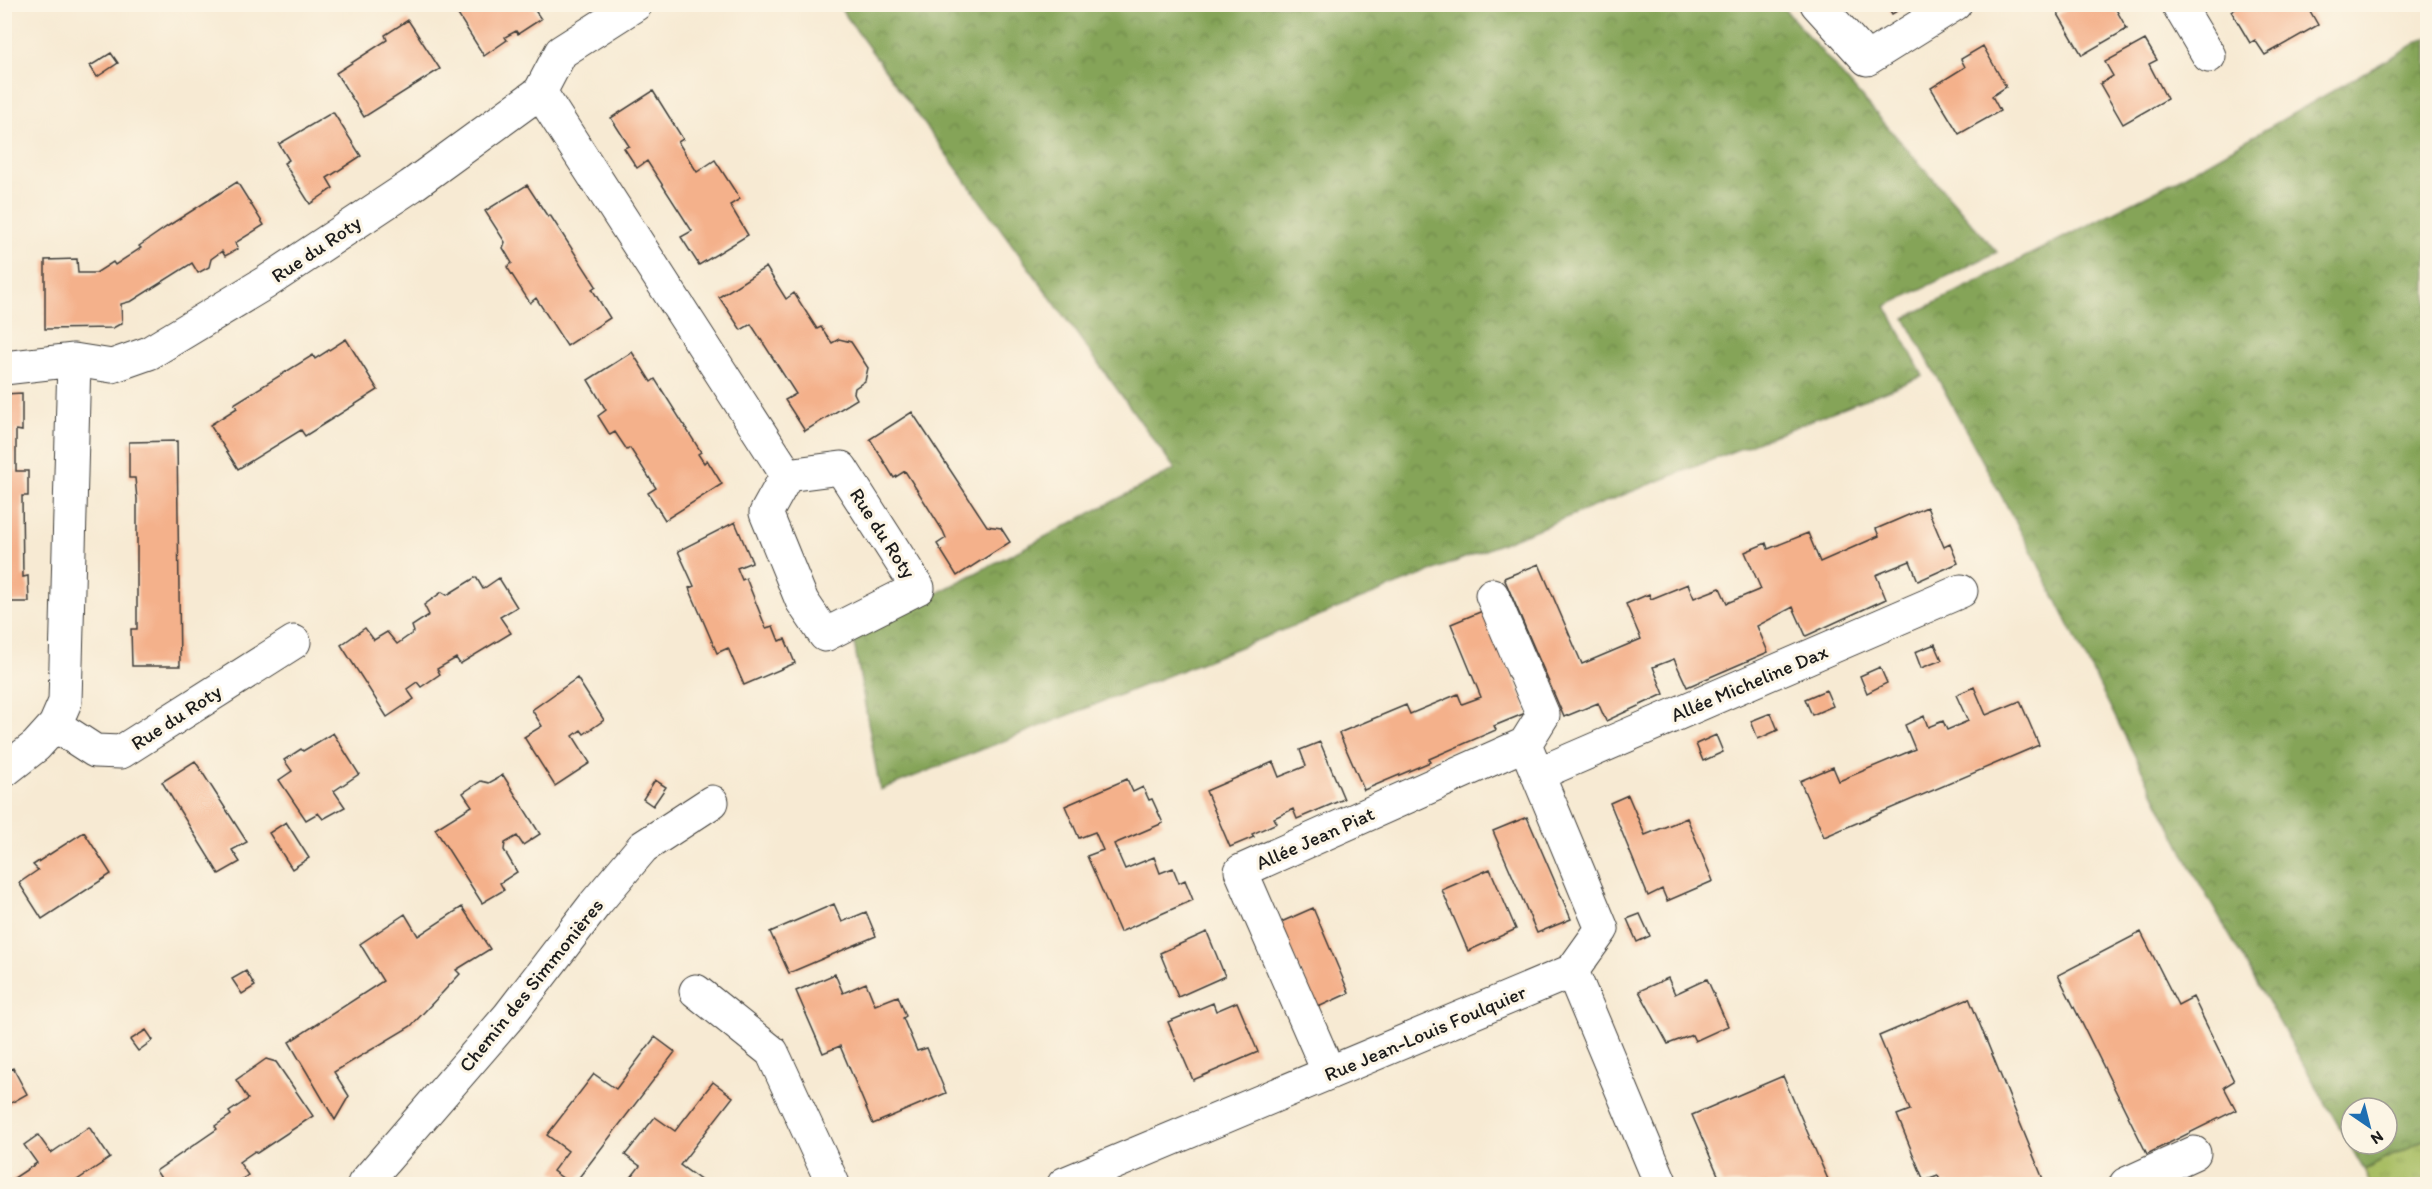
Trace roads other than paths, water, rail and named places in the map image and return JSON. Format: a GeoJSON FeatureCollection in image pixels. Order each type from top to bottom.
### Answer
{"type":"FeatureCollection","features":[{"type":"Feature","properties":{"kind":"street","name":"Rue du Roty"},"geometry":{"type":"LineString","coordinates":[[4,368],[74,360],[112,366],[149,353],[265,283],[411,186],[540,92],[561,52],[636,4]]}},
{"type":"Feature","properties":{"kind":"street"},"geometry":{"type":"LineString","coordinates":[[1816,4],[1867,59],[1955,4]]}},
{"type":"Feature","properties":{"kind":"street"},"geometry":{"type":"LineString","coordinates":[[2178,4],[2209,56]]}},
{"type":"Feature","properties":{"kind":"street"},"geometry":{"type":"LineString","coordinates":[[540,92],[787,475]]}},
{"type":"Feature","properties":{"kind":"street"},"geometry":{"type":"LineString","coordinates":[[4,771],[36,746],[55,725],[65,702],[74,360]]}},
{"type":"Feature","properties":{"kind":"street","name":"Rue du Roty"},"geometry":{"type":"LineString","coordinates":[[841,468],[918,588],[825,635],[802,601],[766,513],[787,475],[841,468]]}},
{"type":"Feature","properties":{"kind":"street","name":"Allée Micheline Dax"},"geometry":{"type":"LineString","coordinates":[[1538,774],[1961,591]]}},
{"type":"Feature","properties":{"kind":"street"},"geometry":{"type":"LineString","coordinates":[[1492,595],[1543,715],[1525,744],[1602,929],[1572,971],[1661,1185]]}},
{"type":"Feature","properties":{"kind":"street","name":"Rue du Roty"},"geometry":{"type":"LineString","coordinates":[[55,725],[95,751],[121,752],[294,642]]}},
{"type":"Feature","properties":{"kind":"street","name":"Allée Jean Piat"},"geometry":{"type":"LineString","coordinates":[[1329,1073],[1241,871],[1525,744]]}},
{"type":"Feature","properties":{"kind":"street","name":"Chemin des Simmonières"},"geometry":{"type":"LineString","coordinates":[[364,1185],[509,1016],[595,904],[643,847],[712,802]]}},
{"type":"Feature","properties":{"kind":"street","name":"Rue Jean-Louis Foulquier"},"geometry":{"type":"LineString","coordinates":[[1064,1185],[1572,971]]}},
{"type":"Feature","properties":{"kind":"street"},"geometry":{"type":"LineString","coordinates":[[696,991],[772,1052],[833,1185]]}},
{"type":"Feature","properties":{"kind":"street"},"geometry":{"type":"LineString","coordinates":[[2126,1185],[2194,1153]]}}]}
